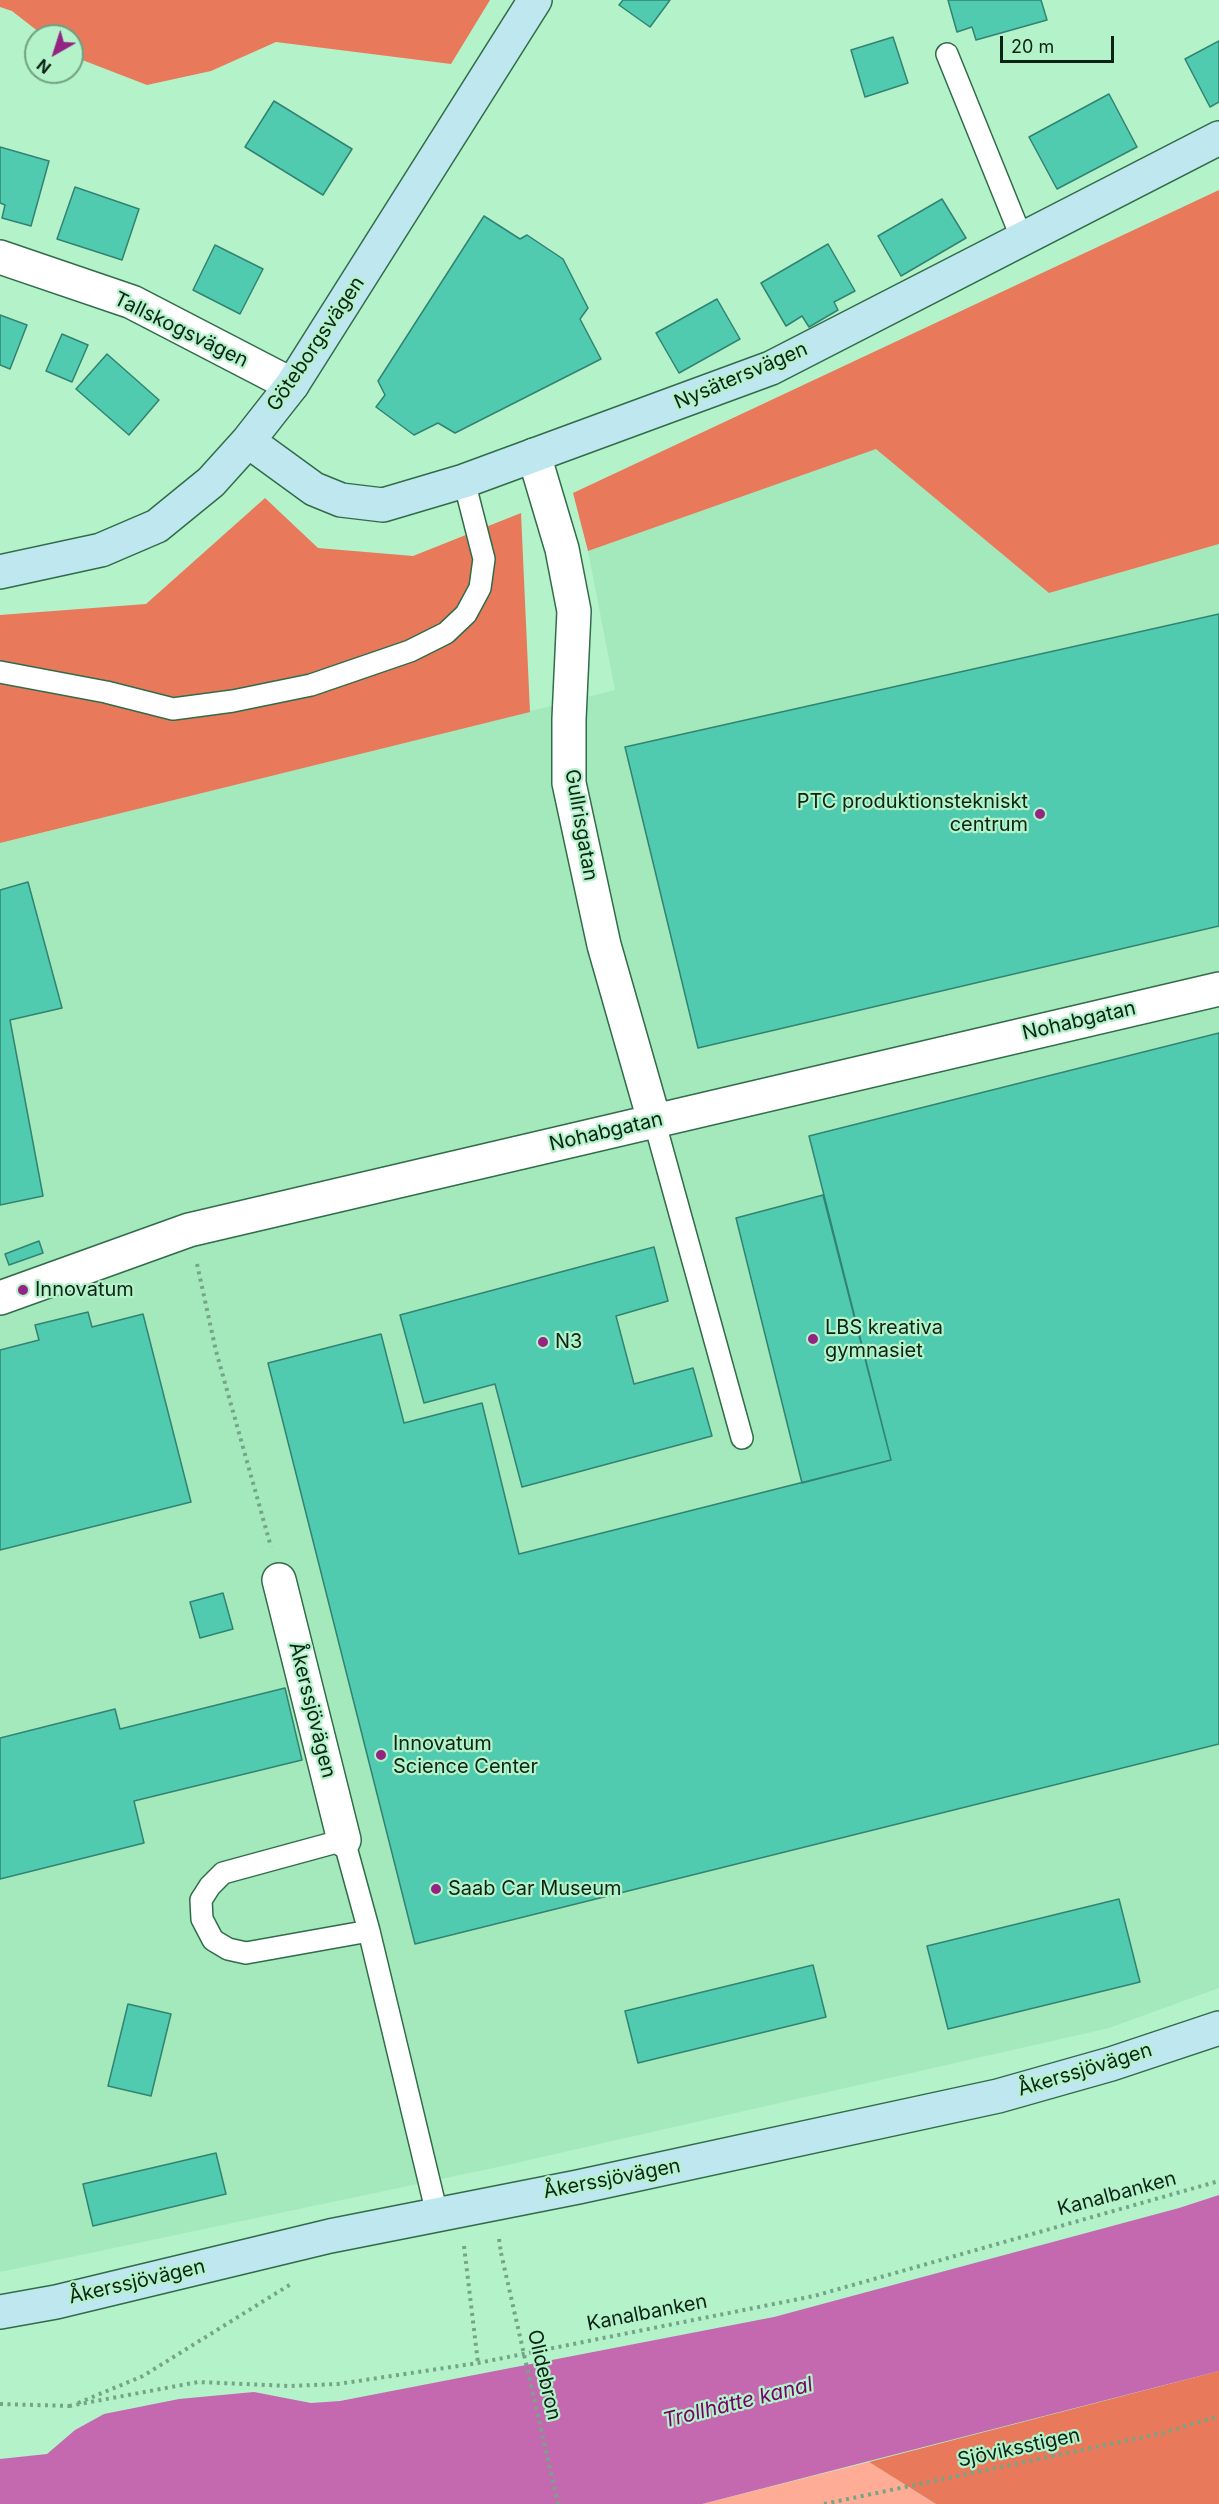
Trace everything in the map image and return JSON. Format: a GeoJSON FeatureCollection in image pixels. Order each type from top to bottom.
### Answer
{"type":"FeatureCollection","features":[{"type":"Feature","properties":{"kind":"street","name":"Göteborgsvägen"},"geometry":{"type":"LineString","coordinates":[[0,572],[101,550],[157,525],[211,482],[248,441],[292,385],[535,0]]}},
{"type":"Feature","properties":{"kind":"street","name":"Nysätersvägen"},"geometry":{"type":"LineString","coordinates":[[248,441],[314,489],[341,500],[383,505],[464,481],[771,368],[1219,138]]}},
{"type":"Feature","properties":{"kind":"street","name":"Tallskogsvägen"},"geometry":{"type":"LineString","coordinates":[[0,257],[132,302],[292,385]]}},
{"type":"Feature","properties":{"kind":"street","name":"Gullrisgatan"},"geometry":{"type":"LineString","coordinates":[[534,455],[562,549],[574,611],[569,719],[569,783],[604,945],[654,1120]]}},
{"type":"Feature","properties":{"kind":"street","name":"Nohabgatan"},"geometry":{"type":"LineString","coordinates":[[0,1298],[189,1230],[1219,989]]}},
{"type":"Feature","properties":{"kind":"street","name":"Åkerssjövägen"},"geometry":{"type":"LineString","coordinates":[[279,1580],[344,1840]]}},
{"type":"Feature","properties":{"kind":"street","name":"Åkerssjövägen"},"geometry":{"type":"LineString","coordinates":[[0,2312],[56,2302],[330,2236],[624,2177],[998,2096],[1111,2064],[1219,2028]]}},
{"type":"Feature","properties":{"kind":"lane"},"geometry":{"type":"LineString","coordinates":[[947,54],[1022,239]]}},
{"type":"Feature","properties":{"kind":"lane"},"geometry":{"type":"LineString","coordinates":[[0,672],[106,692],[173,708],[233,701],[312,685],[410,651],[446,633],[466,614],[480,588],[484,560],[464,481]]}},
{"type":"Feature","properties":{"kind":"lane"},"geometry":{"type":"LineString","coordinates":[[654,1120],[742,1438]]}},
{"type":"Feature","properties":{"kind":"lane"},"geometry":{"type":"LineString","coordinates":[[369,1931],[246,1953],[228,1949],[213,1940],[202,1919],[201,1900],[210,1886],[223,1873],[344,1840],[369,1931],[437,2214]]}},
{"type":"Feature","properties":{"kind":"path"},"geometry":{"type":"LineString","coordinates":[[189,1230],[216,1351],[279,1580]]}},
{"type":"Feature","properties":{"kind":"path","name":"Kanalbanken"},"geometry":{"type":"LineString","coordinates":[[69,2406],[198,2382],[290,2386],[338,2384],[478,2362],[814,2296],[1219,2181]]}},
{"type":"Feature","properties":{"kind":"path","name":"Olidebron"},"geometry":{"type":"LineString","coordinates":[[501,2253],[558,2504]]}},
{"type":"Feature","properties":{"kind":"path"},"geometry":{"type":"LineString","coordinates":[[466,2264],[478,2362]]}},
{"type":"Feature","properties":{"kind":"path"},"geometry":{"type":"LineString","coordinates":[[0,2404],[69,2406],[143,2376],[293,2284]]}},
{"type":"Feature","properties":{"kind":"path","name":"Sjöviksstigen"},"geometry":{"type":"LineString","coordinates":[[824,2504],[1163,2433],[1219,2416]]}},
{"type":"Feature","properties":{"kind":"shaded area"},"geometry":{"type":"Polygon","coordinates":[[[0,0],[490,0],[451,64],[276,42],[211,71],[147,85],[84,61],[84,24],[29,24],[12,11],[0,7],[0,0]]]}},
{"type":"Feature","properties":{"kind":"shaded area"},"geometry":{"type":"Polygon","coordinates":[[[1219,190],[1219,544],[1049,593],[876,449],[588,551],[573,493],[1219,190]]]}},
{"type":"Feature","properties":{"kind":"shaded area"},"geometry":{"type":"Polygon","coordinates":[[[876,448],[1049,593],[1219,544],[1219,1988],[1109,2028],[498,2167],[0,2272],[0,843],[615,690],[588,551],[876,448]]]}},
{"type":"Feature","properties":{"kind":"shaded area"},"geometry":{"type":"Polygon","coordinates":[[[265,498],[318,548],[413,556],[521,513],[530,712],[0,843],[0,615],[146,604],[265,498]]]}},
{"type":"Feature","properties":{"kind":"shaded area"},"geometry":{"type":"Polygon","coordinates":[[[1219,2371],[1219,2504],[936,2504],[869,2462],[1219,2371]]]}},
{"type":"Feature","properties":{"kind":"shaded area"},"geometry":{"type":"Polygon","coordinates":[[[869,2462],[936,2504],[702,2504],[869,2462]]]}},
{"type":"Feature","properties":{"kind":"water","name":"Trollhätte kanal"},"geometry":{"type":"Polygon","coordinates":[[[1219,2195],[1219,2371],[702,2504],[0,2504],[0,2459],[47,2454],[75,2430],[104,2414],[179,2399],[254,2392],[311,2403],[340,2401],[774,2317],[1179,2208],[1219,2195]]]}},
{"type":"Feature","properties":{"kind":"building"},"geometry":{"type":"Polygon","coordinates":[[[623,0],[670,0],[650,27],[619,5],[623,0]]]}},
{"type":"Feature","properties":{"kind":"building"},"geometry":{"type":"Polygon","coordinates":[[[948,0],[1041,0],[1047,20],[976,40],[972,27],[957,32],[948,0]]]}},
{"type":"Feature","properties":{"kind":"building"},"geometry":{"type":"Polygon","coordinates":[[[893,37],[908,83],[865,97],[851,50],[893,37]]]}},
{"type":"Feature","properties":{"kind":"building"},"geometry":{"type":"Polygon","coordinates":[[[1219,41],[1219,102],[1210,107],[1185,59],[1219,41]]]}},
{"type":"Feature","properties":{"kind":"building"},"geometry":{"type":"Polygon","coordinates":[[[1109,94],[1137,147],[1057,189],[1029,137],[1109,94]]]}},
{"type":"Feature","properties":{"kind":"building"},"geometry":{"type":"Polygon","coordinates":[[[274,101],[352,149],[323,195],[245,147],[274,101]]]}},
{"type":"Feature","properties":{"kind":"building"},"geometry":{"type":"Polygon","coordinates":[[[0,147],[49,161],[31,226],[2,218],[5,205],[0,203],[0,147]]]}},
{"type":"Feature","properties":{"kind":"building"},"geometry":{"type":"Polygon","coordinates":[[[75,187],[139,209],[122,260],[57,239],[75,187]]]}},
{"type":"Feature","properties":{"kind":"building"},"geometry":{"type":"Polygon","coordinates":[[[942,199],[966,238],[901,276],[878,236],[942,199]]]}},
{"type":"Feature","properties":{"kind":"building"},"geometry":{"type":"Polygon","coordinates":[[[484,216],[520,239],[527,235],[563,259],[588,308],[580,319],[601,359],[455,433],[438,423],[414,435],[376,407],[385,395],[378,381],[484,216]]]}},
{"type":"Feature","properties":{"kind":"building"},"geometry":{"type":"Polygon","coordinates":[[[828,244],[855,291],[834,302],[838,310],[809,327],[802,316],[786,326],[761,283],[828,244]]]}},
{"type":"Feature","properties":{"kind":"building"},"geometry":{"type":"Polygon","coordinates":[[[215,245],[263,269],[240,314],[193,290],[215,245]]]}},
{"type":"Feature","properties":{"kind":"building"},"geometry":{"type":"Polygon","coordinates":[[[717,299],[740,339],[679,373],[656,333],[717,299]]]}},
{"type":"Feature","properties":{"kind":"building"},"geometry":{"type":"Polygon","coordinates":[[[0,315],[27,325],[10,369],[0,365],[0,315]]]}},
{"type":"Feature","properties":{"kind":"building"},"geometry":{"type":"Polygon","coordinates":[[[62,334],[88,345],[72,382],[46,371],[62,334]]]}},
{"type":"Feature","properties":{"kind":"building"},"geometry":{"type":"Polygon","coordinates":[[[107,354],[159,400],[129,435],[76,389],[107,354]]]}},
{"type":"Feature","properties":{"kind":"building"},"geometry":{"type":"Polygon","coordinates":[[[1219,614],[1219,926],[698,1048],[625,747],[1219,614]]]}},
{"type":"Feature","properties":{"kind":"building"},"geometry":{"type":"Polygon","coordinates":[[[28,882],[62,1008],[10,1020],[43,1196],[0,1205],[0,890],[28,882]]]}},
{"type":"Feature","properties":{"kind":"building"},"geometry":{"type":"Polygon","coordinates":[[[1219,1033],[1219,1744],[415,1944],[268,1363],[381,1334],[404,1423],[482,1403],[519,1554],[891,1460],[809,1136],[1219,1033]]]}},
{"type":"Feature","properties":{"kind":"building","name":"LBS kreativa gymnasiet"},"geometry":{"type":"Polygon","coordinates":[[[823,1195],[891,1460],[802,1483],[736,1218],[823,1195]]]}},
{"type":"Feature","properties":{"kind":"building"},"geometry":{"type":"Polygon","coordinates":[[[39,1241],[43,1253],[9,1265],[5,1254],[39,1241]]]}},
{"type":"Feature","properties":{"kind":"building"},"geometry":{"type":"Polygon","coordinates":[[[654,1247],[668,1301],[616,1316],[634,1384],[693,1368],[712,1436],[522,1487],[495,1384],[424,1403],[400,1315],[654,1247]]]}},
{"type":"Feature","properties":{"kind":"building"},"geometry":{"type":"Polygon","coordinates":[[[88,1312],[92,1327],[143,1314],[191,1502],[0,1550],[0,1350],[39,1340],[35,1325],[88,1312]]]}},
{"type":"Feature","properties":{"kind":"building"},"geometry":{"type":"Polygon","coordinates":[[[223,1593],[233,1629],[200,1638],[190,1602],[223,1593]]]}},
{"type":"Feature","properties":{"kind":"building"},"geometry":{"type":"Polygon","coordinates":[[[285,1688],[302,1760],[134,1801],[144,1843],[0,1879],[0,1738],[115,1709],[120,1729],[285,1688]]]}},
{"type":"Feature","properties":{"kind":"building"},"geometry":{"type":"Polygon","coordinates":[[[1119,1899],[1140,1982],[948,2029],[927,1946],[1119,1899]]]}},
{"type":"Feature","properties":{"kind":"building"},"geometry":{"type":"Polygon","coordinates":[[[813,1965],[826,2017],[638,2063],[625,2011],[813,1965]]]}},
{"type":"Feature","properties":{"kind":"building"},"geometry":{"type":"Polygon","coordinates":[[[128,2004],[171,2014],[151,2096],[108,2086],[128,2004]]]}},
{"type":"Feature","properties":{"kind":"building"},"geometry":{"type":"Polygon","coordinates":[[[216,2153],[226,2194],[93,2226],[83,2184],[216,2153]]]}},
{"type":"Feature","properties":{"kind":"place","name":"PTC produktionstekniskt centrum"},"geometry":{"type":"Point","coordinates":[1040,814]}},
{"type":"Feature","properties":{"kind":"place","name":"Innovatum"},"geometry":{"type":"Point","coordinates":[23,1290]}},
{"type":"Feature","properties":{"kind":"place","name":"LBS kreativa gymnasiet"},"geometry":{"type":"Point","coordinates":[813,1339]}},
{"type":"Feature","properties":{"kind":"place","name":"N3"},"geometry":{"type":"Point","coordinates":[543,1342]}},
{"type":"Feature","properties":{"kind":"place","name":"Innovatum Science Center"},"geometry":{"type":"Point","coordinates":[381,1755]}},
{"type":"Feature","properties":{"kind":"place","name":"Saab Car Museum"},"geometry":{"type":"Point","coordinates":[436,1889]}}]}
